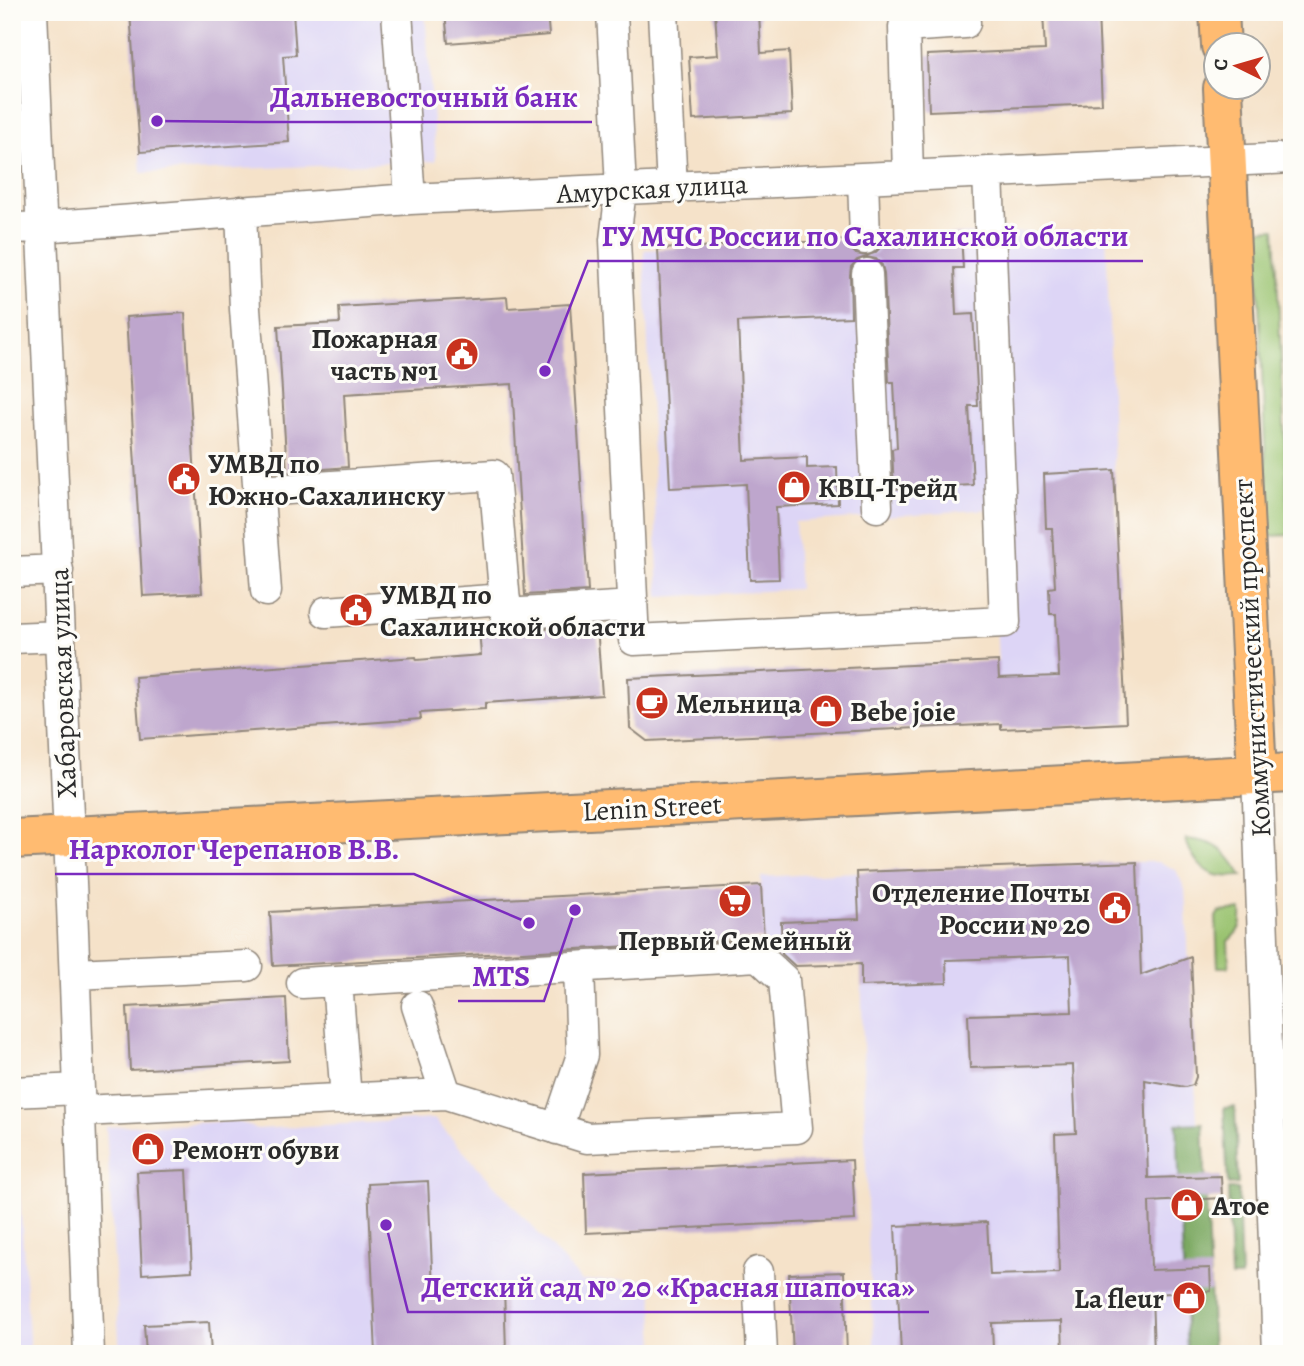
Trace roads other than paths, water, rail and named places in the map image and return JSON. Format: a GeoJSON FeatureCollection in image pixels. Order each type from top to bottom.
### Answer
{"type":"FeatureCollection","features":[{"type":"Feature","properties":{"kind":"main road"},"geometry":{"type":"LineString","coordinates":[[1219,12],[1220,32]]}},
{"type":"Feature","properties":{"kind":"main road","name":"Коммунистический проспект"},"geometry":{"type":"LineString","coordinates":[[1224,102],[1274,774]]}},
{"type":"Feature","properties":{"kind":"main road","name":"Lenin Street"},"geometry":{"type":"LineString","coordinates":[[12,839],[1274,774]]}},
{"type":"Feature","properties":{"kind":"street","name":"Хабаровская улица"},"geometry":{"type":"LineString","coordinates":[[32,12],[40,165],[27,227],[47,315],[89,1354]]}},
{"type":"Feature","properties":{"kind":"street"},"geometry":{"type":"LineString","coordinates":[[397,12],[410,199]]}},
{"type":"Feature","properties":{"kind":"street"},"geometry":{"type":"LineString","coordinates":[[612,12],[621,189],[615,240],[634,640],[1006,622],[988,172]]}},
{"type":"Feature","properties":{"kind":"street"},"geometry":{"type":"LineString","coordinates":[[663,12],[672,187]]}},
{"type":"Feature","properties":{"kind":"street"},"geometry":{"type":"LineString","coordinates":[[908,176],[904,27],[965,23],[964,12]]}},
{"type":"Feature","properties":{"kind":"street","name":"Амурская улица"},"geometry":{"type":"LineString","coordinates":[[27,227],[410,199],[1292,158]]}},
{"type":"Feature","properties":{"kind":"street"},"geometry":{"type":"LineString","coordinates":[[863,178],[865,239]]}},
{"type":"Feature","properties":{"kind":"street"},"geometry":{"type":"LineString","coordinates":[[241,212],[245,309],[266,592]]}},
{"type":"Feature","properties":{"kind":"street"},"geometry":{"type":"LineString","coordinates":[[867,274],[877,508]]}},
{"type":"Feature","properties":{"kind":"street"},"geometry":{"type":"LineString","coordinates":[[259,491],[494,475],[506,614],[632,606]]}},
{"type":"Feature","properties":{"kind":"street"},"geometry":{"type":"LineString","coordinates":[[12,572],[58,570]]}},
{"type":"Feature","properties":{"kind":"street"},"geometry":{"type":"LineString","coordinates":[[326,612],[505,599]]}},
{"type":"Feature","properties":{"kind":"street"},"geometry":{"type":"LineString","coordinates":[[12,638],[60,636]]}},
{"type":"Feature","properties":{"kind":"street","name":"Коммунистический проспект"},"geometry":{"type":"LineString","coordinates":[[1274,774],[1278,1354]]}},
{"type":"Feature","properties":{"kind":"street"},"geometry":{"type":"LineString","coordinates":[[12,1092],[80,1100],[346,1099],[446,1094],[587,1138],[797,1128],[784,980],[758,956],[302,983]]}},
{"type":"Feature","properties":{"kind":"street"},"geometry":{"type":"LineString","coordinates":[[75,974],[247,966]]}},
{"type":"Feature","properties":{"kind":"street"},"geometry":{"type":"LineString","coordinates":[[556,1129],[582,1055],[579,967]]}},
{"type":"Feature","properties":{"kind":"street"},"geometry":{"type":"LineString","coordinates":[[337,981],[346,1099]]}},
{"type":"Feature","properties":{"kind":"street"},"geometry":{"type":"LineString","coordinates":[[417,1006],[446,1094]]}},
{"type":"Feature","properties":{"kind":"street"},"geometry":{"type":"LineString","coordinates":[[758,1272],[762,1354]]}},
{"type":"Feature","properties":{"kind":"place","name":"Дальневосточный банк"},"geometry":{"type":"Point","coordinates":[157,121]}},
{"type":"Feature","properties":{"kind":"place","name":"Пожарная часть №1"},"geometry":{"type":"Point","coordinates":[462,354]}},
{"type":"Feature","properties":{"kind":"place","name":"ГУ МЧС России по Сахалинской области"},"geometry":{"type":"Point","coordinates":[545,371]}},
{"type":"Feature","properties":{"kind":"place","name":"УМВД по Южно-Сахалинску"},"geometry":{"type":"Point","coordinates":[184,479]}},
{"type":"Feature","properties":{"kind":"place","name":"КВЦ-Трейд"},"geometry":{"type":"Point","coordinates":[794,487]}},
{"type":"Feature","properties":{"kind":"place","name":"УМВД по Сахалинской области"},"geometry":{"type":"Point","coordinates":[356,610]}},
{"type":"Feature","properties":{"kind":"place","name":"Мельница"},"geometry":{"type":"Point","coordinates":[652,703]}},
{"type":"Feature","properties":{"kind":"place","name":"Bebe joie"},"geometry":{"type":"Point","coordinates":[826,711]}},
{"type":"Feature","properties":{"kind":"place","name":"Первый Семейный"},"geometry":{"type":"Point","coordinates":[735,901]}},
{"type":"Feature","properties":{"kind":"place","name":"Отделение Почты России № 20"},"geometry":{"type":"Point","coordinates":[1115,908]}},
{"type":"Feature","properties":{"kind":"place","name":"MTS"},"geometry":{"type":"Point","coordinates":[575,910]}},
{"type":"Feature","properties":{"kind":"place","name":"Нарколог Черепанов В.В."},"geometry":{"type":"Point","coordinates":[529,923]}},
{"type":"Feature","properties":{"kind":"place","name":"Ремонт обуви"},"geometry":{"type":"Point","coordinates":[148,1149]}},
{"type":"Feature","properties":{"kind":"place","name":"Атое"},"geometry":{"type":"Point","coordinates":[1187,1205]}},
{"type":"Feature","properties":{"kind":"place","name":"Детский сад № 20 «Красная шапочка»"},"geometry":{"type":"Point","coordinates":[386,1225]}},
{"type":"Feature","properties":{"kind":"place","name":"La fleur"},"geometry":{"type":"Point","coordinates":[1189,1298]}}]}
